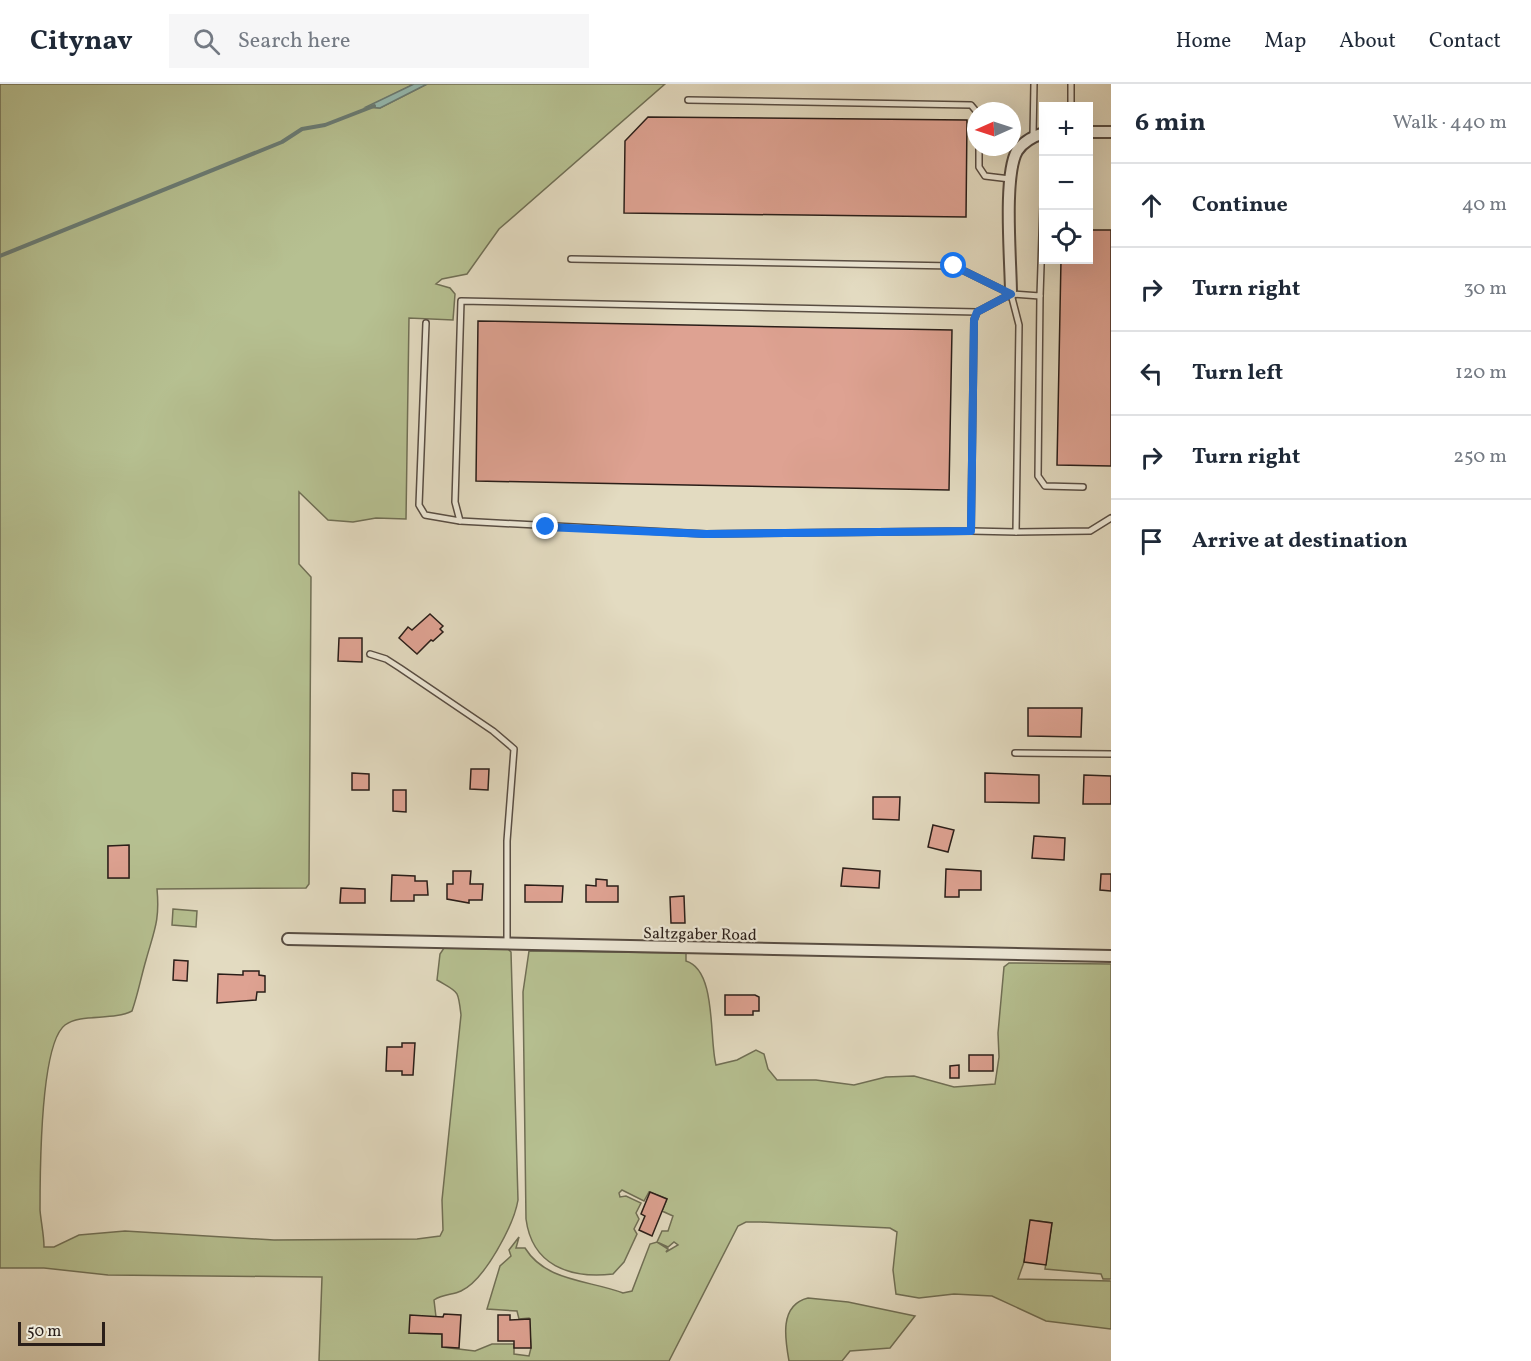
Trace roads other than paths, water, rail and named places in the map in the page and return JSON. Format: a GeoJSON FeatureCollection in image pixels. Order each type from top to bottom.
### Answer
{"type":"FeatureCollection","features":[{"type":"Feature","properties":{"kind":"street"},"geometry":{"type":"LineString","coordinates":[[1093,132],[1111,132]]}},
{"type":"Feature","properties":{"kind":"street"},"geometry":{"type":"LineString","coordinates":[[1011,294],[1010,179],[1017,151],[1038,135]]}},
{"type":"Feature","properties":{"kind":"street","name":"Saltzgaber Road"},"geometry":{"type":"LineString","coordinates":[[288,939],[1111,956]]}},
{"type":"Feature","properties":{"kind":"lane"},"geometry":{"type":"LineString","coordinates":[[1034,84],[1038,135]]}},
{"type":"Feature","properties":{"kind":"lane"},"geometry":{"type":"LineString","coordinates":[[1071,84],[1071,102]]}},
{"type":"Feature","properties":{"kind":"lane"},"geometry":{"type":"LineString","coordinates":[[688,100],[967,105]]}},
{"type":"Feature","properties":{"kind":"lane"},"geometry":{"type":"LineString","coordinates":[[979,156],[979,167],[985,176],[1010,179]]}},
{"type":"Feature","properties":{"kind":"lane"},"geometry":{"type":"LineString","coordinates":[[571,259],[954,266],[1011,294],[1040,296]]}},
{"type":"Feature","properties":{"kind":"lane"},"geometry":{"type":"LineString","coordinates":[[1041,264],[1038,476],[1045,486],[1083,486]]}},
{"type":"Feature","properties":{"kind":"lane"},"geometry":{"type":"LineString","coordinates":[[460,521],[455,502],[461,301],[977,312],[1011,294]]}},
{"type":"Feature","properties":{"kind":"lane"},"geometry":{"type":"LineString","coordinates":[[1011,294],[1019,325],[1017,532]]}},
{"type":"Feature","properties":{"kind":"lane"},"geometry":{"type":"LineString","coordinates":[[971,531],[974,320],[977,312]]}},
{"type":"Feature","properties":{"kind":"lane"},"geometry":{"type":"LineString","coordinates":[[426,323],[419,505],[425,515],[460,521],[706,534],[1090,531],[1111,518]]}},
{"type":"Feature","properties":{"kind":"lane"},"geometry":{"type":"LineString","coordinates":[[370,654],[386,659],[400,668],[493,730],[514,749],[507,841],[507,945]]}},
{"type":"Feature","properties":{"kind":"lane"},"geometry":{"type":"LineString","coordinates":[[1015,753],[1111,754]]}},
{"type":"Feature","properties":{"kind":"water"},"geometry":{"type":"Polygon","coordinates":[[[414,84],[427,84],[380,108],[366,107],[414,84]]]}},
{"type":"Feature","properties":{"kind":"waterway"},"geometry":{"type":"LineString","coordinates":[[0,256],[282,142],[302,129],[325,125],[374,106]]}}]}
